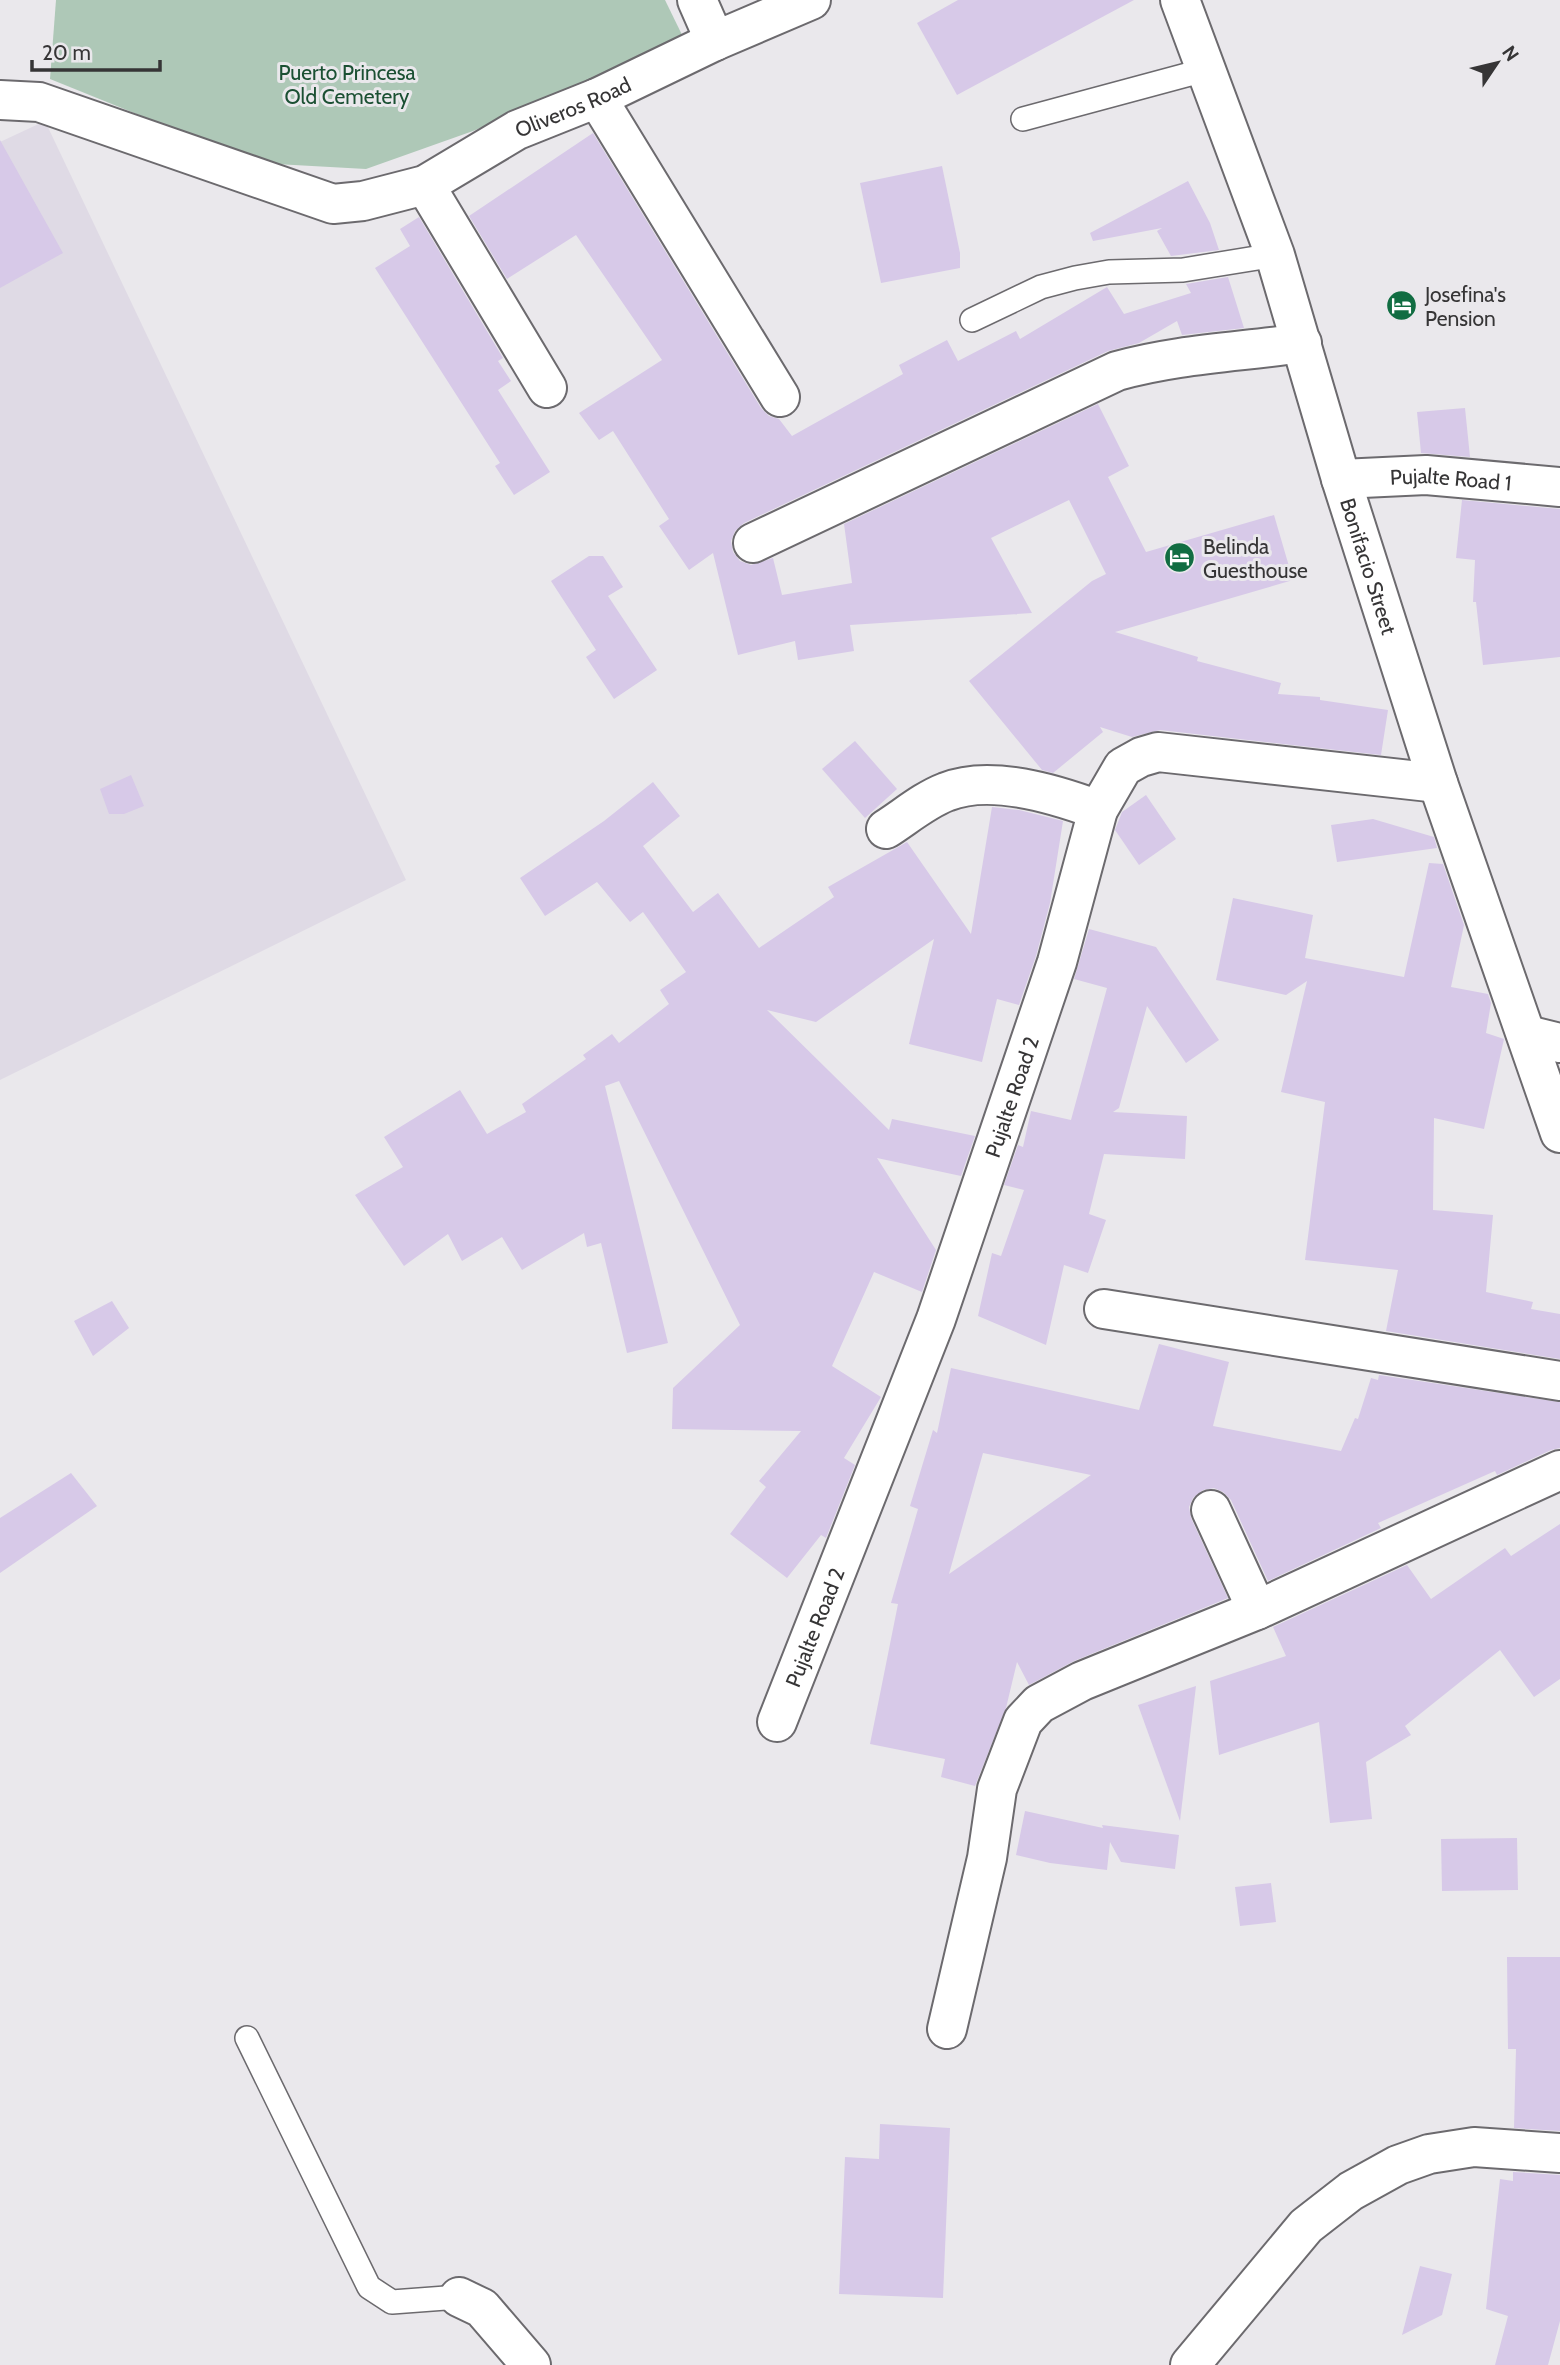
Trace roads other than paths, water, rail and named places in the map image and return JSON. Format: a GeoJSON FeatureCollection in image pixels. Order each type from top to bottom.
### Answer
{"type":"FeatureCollection","features":[{"type":"Feature","properties":{"kind":"street"},"geometry":{"type":"LineString","coordinates":[[697,0],[715,41]]}},
{"type":"Feature","properties":{"kind":"street","name":"Oliveros Road"},"geometry":{"type":"LineString","coordinates":[[0,100],[39,102],[333,204],[363,201],[425,185],[517,130],[597,98],[715,41],[811,0]]}},
{"type":"Feature","properties":{"kind":"street","name":"Bonifacio Street"},"geometry":{"type":"LineString","coordinates":[[1180,0],[1275,255],[1341,479],[1438,783],[1544,1039],[1560,1133]]}},
{"type":"Feature","properties":{"kind":"street"},"geometry":{"type":"LineString","coordinates":[[597,98],[780,397]]}},
{"type":"Feature","properties":{"kind":"street"},"geometry":{"type":"LineString","coordinates":[[425,185],[547,388]]}},
{"type":"Feature","properties":{"kind":"street"},"geometry":{"type":"LineString","coordinates":[[753,543],[1117,372],[1164,359],[1302,343]]}},
{"type":"Feature","properties":{"kind":"street","name":"Pujalte Road 1"},"geometry":{"type":"LineString","coordinates":[[1341,479],[1426,475],[1560,487]]}},
{"type":"Feature","properties":{"kind":"street","name":"Pujalte Road 2"},"geometry":{"type":"LineString","coordinates":[[777,1722],[936,1319],[1057,962],[1098,810],[1123,767],[1141,757],[1158,752],[1438,783]]}},
{"type":"Feature","properties":{"kind":"street"},"geometry":{"type":"LineString","coordinates":[[886,829],[945,792],[978,783],[1057,795],[1098,810]]}},
{"type":"Feature","properties":{"kind":"street"},"geometry":{"type":"LineString","coordinates":[[1104,1309],[1560,1381]]}},
{"type":"Feature","properties":{"kind":"street"},"geometry":{"type":"LineString","coordinates":[[947,2029],[987,1858],[997,1788],[1023,1721],[1040,1704],[1082,1681],[1256,1610],[1560,1470]]}},
{"type":"Feature","properties":{"kind":"street"},"geometry":{"type":"LineString","coordinates":[[1211,1510],[1256,1610]]}},
{"type":"Feature","properties":{"kind":"street"},"geometry":{"type":"LineString","coordinates":[[1190,2365],[1306,2227],[1351,2191],[1398,2165],[1429,2154],[1474,2147],[1560,2153]]}},
{"type":"Feature","properties":{"kind":"street"},"geometry":{"type":"LineString","coordinates":[[459,2297],[482,2308],[531,2365]]}},
{"type":"Feature","properties":{"kind":"lane"},"geometry":{"type":"LineString","coordinates":[[1023,118],[1205,70]]}},
{"type":"Feature","properties":{"kind":"lane"},"geometry":{"type":"LineString","coordinates":[[972,320],[1041,287],[1076,278],[1109,272],[1184,270],[1275,255]]}},
{"type":"Feature","properties":{"kind":"lane"},"geometry":{"type":"LineString","coordinates":[[247,2038],[369,2287],[392,2302],[459,2297]]}},
{"type":"Feature","properties":{"kind":"place","name":"Josefina's Pension"},"geometry":{"type":"Point","coordinates":[1402,306]}},
{"type":"Feature","properties":{"kind":"place","name":"Belinda Guesthouse"},"geometry":{"type":"Point","coordinates":[1180,558]}},
{"type":"Feature","properties":{"kind":"park label","name":"Puerto Princesa Old Cemetery"},"geometry":{"type":"Point","coordinates":[347,84]}}]}
